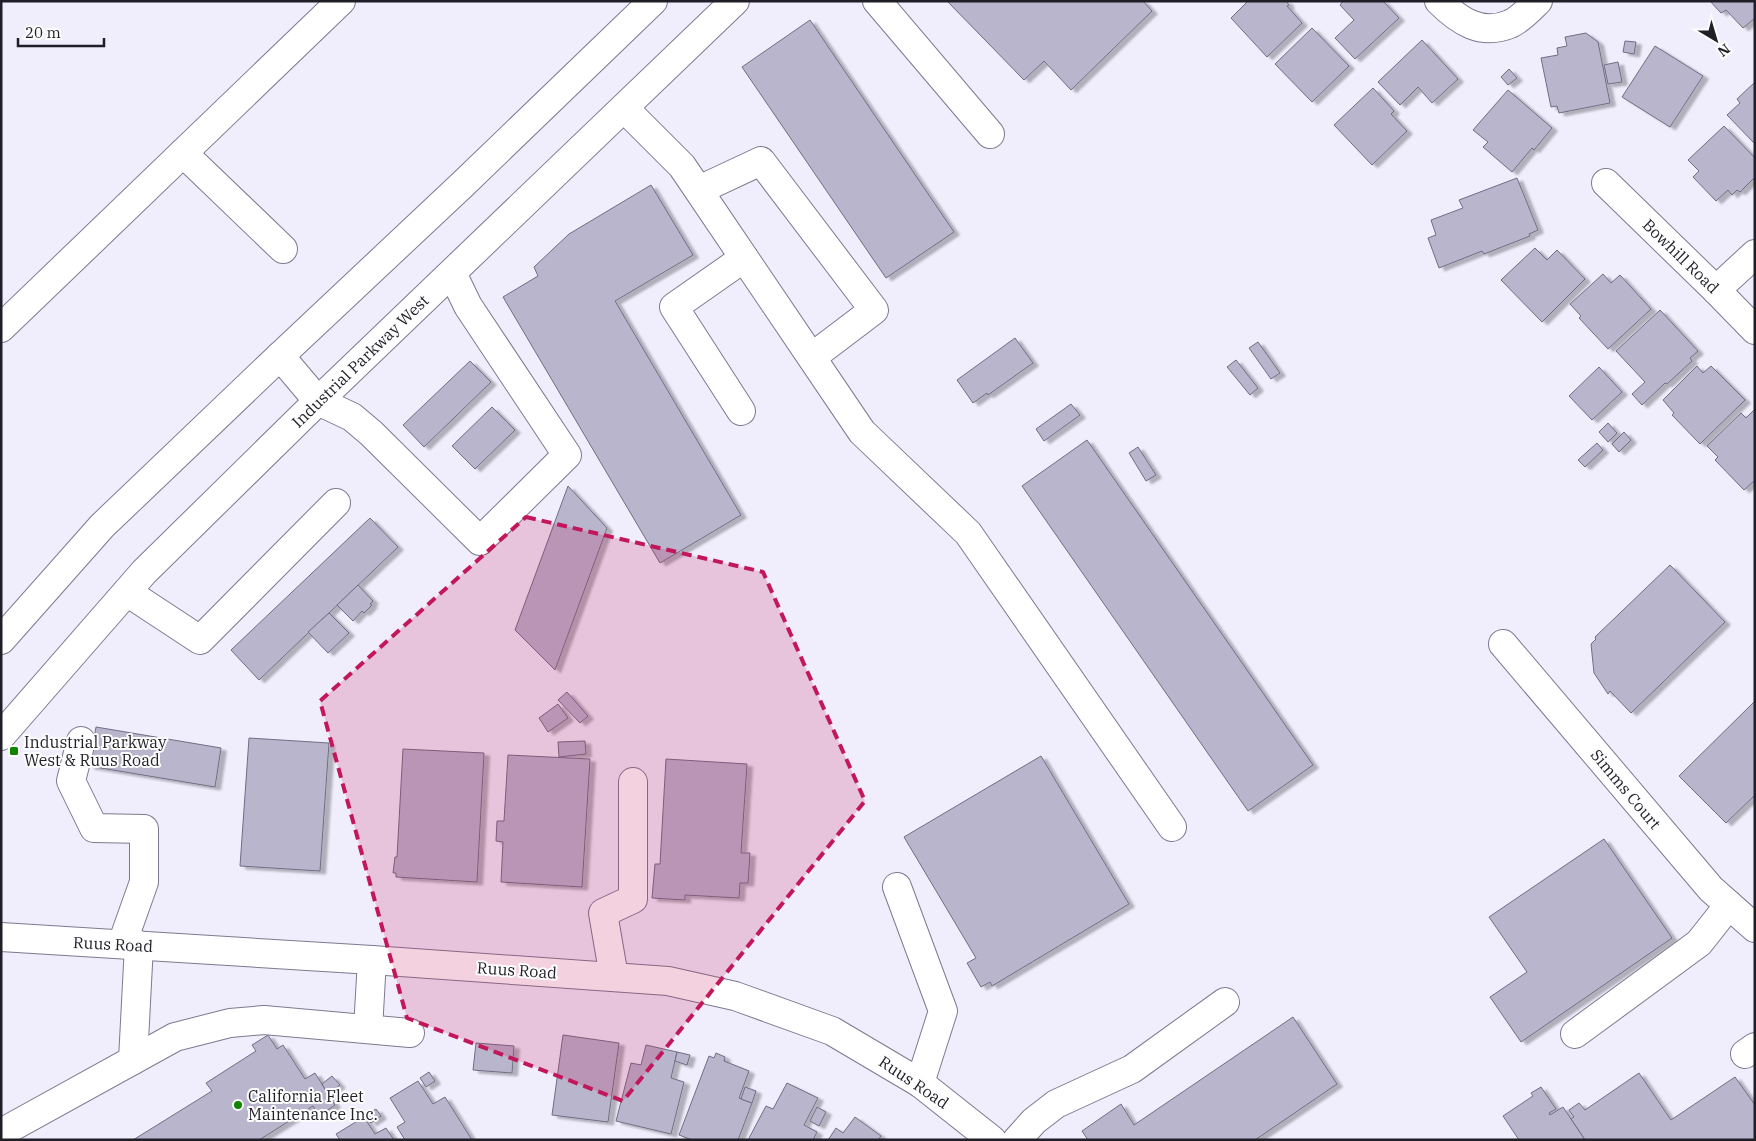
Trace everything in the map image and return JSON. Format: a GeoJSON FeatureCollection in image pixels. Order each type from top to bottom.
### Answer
{"type":"FeatureCollection","features":[{"type":"Feature","properties":{"kind":"main road"},"geometry":{"type":"LineString","coordinates":[[1,328],[341,1]]}},
{"type":"Feature","properties":{"kind":"main road"},"geometry":{"type":"LineString","coordinates":[[1,640],[102,526],[653,1]]}},
{"type":"Feature","properties":{"kind":"main road","name":"Industrial Parkway West"},"geometry":{"type":"LineString","coordinates":[[1,736],[144,572],[318,401],[735,1]]}},
{"type":"Feature","properties":{"kind":"main road"},"geometry":{"type":"LineString","coordinates":[[877,1],[990,134]]}},
{"type":"Feature","properties":{"kind":"main road"},"geometry":{"type":"LineString","coordinates":[[1439,1],[1452,14],[1465,23],[1480,28],[1495,28],[1510,24],[1538,1]]}},
{"type":"Feature","properties":{"kind":"main road"},"geometry":{"type":"LineString","coordinates":[[624,108],[682,166],[862,432],[968,533],[1172,827]]}},
{"type":"Feature","properties":{"kind":"main road"},"geometry":{"type":"LineString","coordinates":[[183,153],[283,250]]}},
{"type":"Feature","properties":{"kind":"main road"},"geometry":{"type":"LineString","coordinates":[[699,190],[761,161],[874,310],[812,357]]}},
{"type":"Feature","properties":{"kind":"main road","name":"Bowhill Road"},"geometry":{"type":"LineString","coordinates":[[1606,183],[1755,330]]}},
{"type":"Feature","properties":{"kind":"main road"},"geometry":{"type":"LineString","coordinates":[[1716,290],[1755,254]]}},
{"type":"Feature","properties":{"kind":"main road"},"geometry":{"type":"LineString","coordinates":[[741,411],[674,307],[744,258]]}},
{"type":"Feature","properties":{"kind":"main road"},"geometry":{"type":"LineString","coordinates":[[280,356],[318,401],[352,417],[371,433],[480,542],[567,456],[468,306],[452,273]]}},
{"type":"Feature","properties":{"kind":"main road"},"geometry":{"type":"LineString","coordinates":[[127,592],[200,640],[336,503]]}},
{"type":"Feature","properties":{"kind":"main road","name":"Simms Court"},"geometry":{"type":"LineString","coordinates":[[1503,644],[1711,889],[1755,928]]}},
{"type":"Feature","properties":{"kind":"main road"},"geometry":{"type":"LineString","coordinates":[[81,741],[71,780],[94,828],[144,829],[144,882],[130,944],[133,1060]]}},
{"type":"Feature","properties":{"kind":"main road"},"geometry":{"type":"LineString","coordinates":[[614,977],[603,913],[633,899],[633,782]]}},
{"type":"Feature","properties":{"kind":"main road"},"geometry":{"type":"LineString","coordinates":[[897,887],[943,1010],[920,1083]]}},
{"type":"Feature","properties":{"kind":"main road"},"geometry":{"type":"LineString","coordinates":[[1575,1034],[1699,943],[1729,905]]}},
{"type":"Feature","properties":{"kind":"main road","name":"Ruus Road"},"geometry":{"type":"LineString","coordinates":[[1,937],[130,944],[668,981],[736,996],[832,1031],[920,1083],[992,1140]]}},
{"type":"Feature","properties":{"kind":"main road"},"geometry":{"type":"LineString","coordinates":[[368,1029],[372,960]]}},
{"type":"Feature","properties":{"kind":"main road"},"geometry":{"type":"LineString","coordinates":[[1017,1140],[1034,1121],[1056,1104],[1132,1069],[1225,1002]]}},
{"type":"Feature","properties":{"kind":"main road"},"geometry":{"type":"LineString","coordinates":[[1,1133],[175,1037],[230,1023],[264,1020],[410,1033]]}},
{"type":"Feature","properties":{"kind":"highlighted area"},"geometry":{"type":"Polygon","coordinates":[[[526,517],[763,572],[865,801],[623,1101],[407,1018],[320,701],[526,517]]]}},
{"type":"Feature","properties":{"kind":"building"},"geometry":{"type":"Polygon","coordinates":[[[947,1],[1143,1],[1152,11],[1071,90],[1044,61],[1024,80],[947,1]]]}},
{"type":"Feature","properties":{"kind":"building"},"geometry":{"type":"Polygon","coordinates":[[[1248,1],[1286,1],[1289,5],[1287,6],[1302,23],[1267,57],[1231,18],[1248,1]]]}},
{"type":"Feature","properties":{"kind":"building"},"geometry":{"type":"Polygon","coordinates":[[[1343,1],[1383,1],[1399,18],[1355,59],[1335,38],[1354,20],[1340,5],[1343,1]]]}},
{"type":"Feature","properties":{"kind":"building"},"geometry":{"type":"Polygon","coordinates":[[[1710,1],[1755,1],[1755,18],[1743,28],[1726,10],[1721,13],[1710,1]]]}},
{"type":"Feature","properties":{"kind":"building"},"geometry":{"type":"Polygon","coordinates":[[[810,20],[954,232],[886,278],[742,67],[810,20]]]}},
{"type":"Feature","properties":{"kind":"building"},"geometry":{"type":"Polygon","coordinates":[[[1312,28],[1349,66],[1312,102],[1275,64],[1312,28]]]}},
{"type":"Feature","properties":{"kind":"building"},"geometry":{"type":"Polygon","coordinates":[[[1586,33],[1598,42],[1610,103],[1559,113],[1557,106],[1551,107],[1541,58],[1558,55],[1557,48],[1567,46],[1565,37],[1586,33]]]}},
{"type":"Feature","properties":{"kind":"building"},"geometry":{"type":"Polygon","coordinates":[[[1422,40],[1458,79],[1432,103],[1418,87],[1400,105],[1378,82],[1422,40]]]}},
{"type":"Feature","properties":{"kind":"building"},"geometry":{"type":"Polygon","coordinates":[[[1625,41],[1636,42],[1634,54],[1623,52],[1625,41]]]}},
{"type":"Feature","properties":{"kind":"building"},"geometry":{"type":"Polygon","coordinates":[[[1655,46],[1703,76],[1670,127],[1622,97],[1655,46]]]}},
{"type":"Feature","properties":{"kind":"building"},"geometry":{"type":"Polygon","coordinates":[[[1618,62],[1622,82],[1608,84],[1604,65],[1618,62]]]}},
{"type":"Feature","properties":{"kind":"building"},"geometry":{"type":"Polygon","coordinates":[[[1509,69],[1517,78],[1508,85],[1501,77],[1509,69]]]}},
{"type":"Feature","properties":{"kind":"building"},"geometry":{"type":"Polygon","coordinates":[[[1755,82],[1755,144],[1727,115],[1740,103],[1737,99],[1755,82]]]}},
{"type":"Feature","properties":{"kind":"building"},"geometry":{"type":"Polygon","coordinates":[[[1373,88],[1394,111],[1391,114],[1407,131],[1372,165],[1334,125],[1373,88]]]}},
{"type":"Feature","properties":{"kind":"building"},"geometry":{"type":"Polygon","coordinates":[[[1508,90],[1552,128],[1512,172],[1483,147],[1488,142],[1473,130],[1508,90]]]}},
{"type":"Feature","properties":{"kind":"building"},"geometry":{"type":"Polygon","coordinates":[[[1724,126],[1755,158],[1755,177],[1740,192],[1737,190],[1732,195],[1728,190],[1716,201],[1693,177],[1699,171],[1688,160],[1724,126]]]}},
{"type":"Feature","properties":{"kind":"building"},"geometry":{"type":"Polygon","coordinates":[[[1517,178],[1538,230],[1529,234],[1530,236],[1484,254],[1482,251],[1439,268],[1428,238],[1436,235],[1431,220],[1463,208],[1459,200],[1517,178]]]}},
{"type":"Feature","properties":{"kind":"building"},"geometry":{"type":"Polygon","coordinates":[[[651,185],[693,255],[615,301],[741,515],[660,563],[503,297],[538,276],[534,267],[569,234],[651,185]]]}},
{"type":"Feature","properties":{"kind":"building"},"geometry":{"type":"Polygon","coordinates":[[[1535,248],[1547,260],[1557,250],[1585,279],[1542,322],[1501,280],[1535,248]]]}},
{"type":"Feature","properties":{"kind":"building"},"geometry":{"type":"Polygon","coordinates":[[[1603,274],[1611,283],[1620,275],[1651,309],[1608,349],[1579,318],[1581,316],[1570,304],[1603,274]]]}},
{"type":"Feature","properties":{"kind":"building"},"geometry":{"type":"Polygon","coordinates":[[[1660,310],[1698,351],[1690,358],[1692,361],[1642,405],[1632,394],[1645,382],[1616,351],[1660,310]]]}},
{"type":"Feature","properties":{"kind":"building"},"geometry":{"type":"Polygon","coordinates":[[[1015,338],[1033,363],[988,395],[987,393],[973,403],[957,380],[1015,338]]]}},
{"type":"Feature","properties":{"kind":"building"},"geometry":{"type":"Polygon","coordinates":[[[1258,342],[1280,373],[1271,379],[1249,348],[1258,342]]]}},
{"type":"Feature","properties":{"kind":"building"},"geometry":{"type":"Polygon","coordinates":[[[1236,360],[1258,388],[1250,395],[1227,367],[1236,360]]]}},
{"type":"Feature","properties":{"kind":"building"},"geometry":{"type":"Polygon","coordinates":[[[470,361],[491,382],[424,447],[403,425],[470,361]]]}},
{"type":"Feature","properties":{"kind":"building"},"geometry":{"type":"Polygon","coordinates":[[[1697,366],[1703,373],[1711,366],[1745,400],[1700,444],[1672,415],[1674,413],[1663,400],[1697,366]]]}},
{"type":"Feature","properties":{"kind":"building"},"geometry":{"type":"Polygon","coordinates":[[[1599,367],[1622,392],[1592,420],[1569,396],[1599,367]]]}},
{"type":"Feature","properties":{"kind":"building"},"geometry":{"type":"Polygon","coordinates":[[[1071,404],[1080,415],[1044,441],[1036,429],[1071,404]]]}},
{"type":"Feature","properties":{"kind":"building"},"geometry":{"type":"Polygon","coordinates":[[[492,407],[515,430],[475,469],[452,446],[492,407]]]}},
{"type":"Feature","properties":{"kind":"building"},"geometry":{"type":"Polygon","coordinates":[[[1755,409],[1755,480],[1744,490],[1715,460],[1718,457],[1707,446],[1741,413],[1746,418],[1755,409]]]}},
{"type":"Feature","properties":{"kind":"building"},"geometry":{"type":"Polygon","coordinates":[[[1608,423],[1617,433],[1608,442],[1599,432],[1608,423]]]}},
{"type":"Feature","properties":{"kind":"building"},"geometry":{"type":"Polygon","coordinates":[[[1624,432],[1631,440],[1619,452],[1612,444],[1624,432]]]}},
{"type":"Feature","properties":{"kind":"building"},"geometry":{"type":"Polygon","coordinates":[[[1087,440],[1313,765],[1248,811],[1022,486],[1087,440]]]}},
{"type":"Feature","properties":{"kind":"building"},"geometry":{"type":"Polygon","coordinates":[[[1597,443],[1603,450],[1585,467],[1578,460],[1597,443]]]}},
{"type":"Feature","properties":{"kind":"building"},"geometry":{"type":"Polygon","coordinates":[[[1138,447],[1156,475],[1146,481],[1129,453],[1138,447]]]}},
{"type":"Feature","properties":{"kind":"building"},"geometry":{"type":"Polygon","coordinates":[[[568,486],[607,528],[555,670],[515,630],[568,486]]]}},
{"type":"Feature","properties":{"kind":"building"},"geometry":{"type":"Polygon","coordinates":[[[370,518],[398,547],[259,680],[231,650],[370,518]]]}},
{"type":"Feature","properties":{"kind":"building"},"geometry":{"type":"Polygon","coordinates":[[[1670,565],[1725,622],[1631,713],[1610,691],[1608,694],[1594,673],[1591,644],[1596,639],[1595,637],[1670,565]]]}},
{"type":"Feature","properties":{"kind":"building"},"geometry":{"type":"Polygon","coordinates":[[[358,585],[373,601],[370,604],[372,605],[364,613],[362,611],[353,621],[337,605],[358,585]]]}},
{"type":"Feature","properties":{"kind":"building"},"geometry":{"type":"Polygon","coordinates":[[[329,613],[349,633],[328,653],[308,632],[329,613]]]}},
{"type":"Feature","properties":{"kind":"building"},"geometry":{"type":"Polygon","coordinates":[[[567,692],[588,716],[580,723],[558,700],[567,692]]]}},
{"type":"Feature","properties":{"kind":"building"},"geometry":{"type":"Polygon","coordinates":[[[1755,701],[1755,795],[1726,823],[1679,776],[1755,701]]]}},
{"type":"Feature","properties":{"kind":"building"},"geometry":{"type":"Polygon","coordinates":[[[558,704],[568,718],[548,732],[539,718],[558,704]]]}},
{"type":"Feature","properties":{"kind":"building"},"geometry":{"type":"Polygon","coordinates":[[[96,727],[221,748],[215,787],[89,766],[96,727]]]}},
{"type":"Feature","properties":{"kind":"building"},"geometry":{"type":"Polygon","coordinates":[[[249,738],[329,743],[320,871],[240,866],[249,738]]]}},
{"type":"Feature","properties":{"kind":"building"},"geometry":{"type":"Polygon","coordinates":[[[585,741],[586,754],[559,757],[558,742],[585,741]]]}},
{"type":"Feature","properties":{"kind":"building"},"geometry":{"type":"Polygon","coordinates":[[[403,749],[484,753],[477,882],[396,877],[396,873],[393,873],[395,857],[397,857],[403,749]]]}},
{"type":"Feature","properties":{"kind":"building"},"geometry":{"type":"Polygon","coordinates":[[[508,755],[590,759],[582,887],[501,882],[503,842],[496,841],[497,821],[504,821],[508,755]]]}},
{"type":"Feature","properties":{"kind":"building"},"geometry":{"type":"Polygon","coordinates":[[[1041,756],[1129,904],[992,986],[990,982],[981,987],[967,963],[976,958],[904,837],[1041,756]]]}},
{"type":"Feature","properties":{"kind":"building"},"geometry":{"type":"Polygon","coordinates":[[[666,759],[747,764],[741,853],[750,853],[748,883],[740,883],[739,898],[685,895],[685,900],[652,898],[655,864],[660,864],[666,759]]]}},
{"type":"Feature","properties":{"kind":"building"},"geometry":{"type":"Polygon","coordinates":[[[1604,839],[1672,938],[1521,1042],[1490,997],[1527,972],[1489,917],[1604,839]]]}},
{"type":"Feature","properties":{"kind":"building"},"geometry":{"type":"Polygon","coordinates":[[[1293,1017],[1337,1084],[1255,1140],[1088,1140],[1082,1131],[1121,1104],[1134,1125],[1293,1017]]]}},
{"type":"Feature","properties":{"kind":"building"},"geometry":{"type":"Polygon","coordinates":[[[268,1035],[277,1049],[283,1045],[305,1079],[315,1073],[335,1105],[319,1116],[313,1106],[259,1140],[133,1140],[212,1091],[206,1083],[256,1051],[252,1045],[268,1035]]]}},
{"type":"Feature","properties":{"kind":"building"},"geometry":{"type":"Polygon","coordinates":[[[563,1035],[619,1043],[608,1122],[552,1115],[563,1035]]]}},
{"type":"Feature","properties":{"kind":"building"},"geometry":{"type":"Polygon","coordinates":[[[476,1043],[514,1046],[512,1073],[473,1070],[476,1043]]]}},
{"type":"Feature","properties":{"kind":"building"},"geometry":{"type":"Polygon","coordinates":[[[646,1045],[677,1052],[671,1078],[684,1082],[671,1134],[616,1121],[631,1063],[641,1065],[646,1045]]]}},
{"type":"Feature","properties":{"kind":"building"},"geometry":{"type":"Polygon","coordinates":[[[677,1052],[690,1055],[687,1065],[675,1061],[677,1052]]]}},
{"type":"Feature","properties":{"kind":"building"},"geometry":{"type":"Polygon","coordinates":[[[716,1053],[725,1057],[724,1061],[749,1071],[739,1098],[752,1103],[738,1140],[692,1140],[679,1135],[709,1056],[714,1058],[716,1053]]]}},
{"type":"Feature","properties":{"kind":"building"},"geometry":{"type":"Polygon","coordinates":[[[429,1072],[435,1081],[426,1087],[420,1078],[429,1072]]]}},
{"type":"Feature","properties":{"kind":"building"},"geometry":{"type":"Polygon","coordinates":[[[1639,1073],[1671,1120],[1735,1077],[1755,1105],[1755,1140],[1585,1140],[1571,1119],[1574,1117],[1569,1110],[1579,1103],[1585,1110],[1639,1073]]]}},
{"type":"Feature","properties":{"kind":"building"},"geometry":{"type":"Polygon","coordinates":[[[332,1076],[340,1085],[328,1094],[322,1084],[332,1076]]]}},
{"type":"Feature","properties":{"kind":"building"},"geometry":{"type":"Polygon","coordinates":[[[418,1081],[433,1104],[445,1097],[472,1140],[405,1140],[397,1127],[405,1122],[390,1098],[418,1081]]]}},
{"type":"Feature","properties":{"kind":"building"},"geometry":{"type":"Polygon","coordinates":[[[787,1083],[818,1098],[804,1125],[817,1132],[813,1140],[748,1140],[766,1106],[773,1109],[787,1083]]]}},
{"type":"Feature","properties":{"kind":"building"},"geometry":{"type":"Polygon","coordinates":[[[745,1087],[756,1091],[752,1103],[741,1099],[745,1087]]]}},
{"type":"Feature","properties":{"kind":"building"},"geometry":{"type":"Polygon","coordinates":[[[1541,1087],[1556,1109],[1549,1113],[1550,1115],[1563,1107],[1585,1140],[1519,1140],[1503,1116],[1533,1096],[1531,1093],[1541,1087]]]}},
{"type":"Feature","properties":{"kind":"building"},"geometry":{"type":"Polygon","coordinates":[[[817,1107],[826,1112],[819,1126],[810,1121],[817,1107]]]}},
{"type":"Feature","properties":{"kind":"building"},"geometry":{"type":"Polygon","coordinates":[[[376,1109],[381,1116],[371,1123],[366,1115],[376,1109]]]}},
{"type":"Feature","properties":{"kind":"building"},"geometry":{"type":"Polygon","coordinates":[[[364,1117],[375,1134],[386,1128],[394,1140],[340,1140],[336,1134],[364,1117]]]}},
{"type":"Feature","properties":{"kind":"building"},"geometry":{"type":"Polygon","coordinates":[[[855,1117],[881,1136],[878,1140],[828,1140],[836,1128],[843,1133],[855,1117]]]}},
{"type":"Feature","properties":{"kind":"place","name":"Industrial Parkway West & Ruus Road"},"geometry":{"type":"Point","coordinates":[14,751]}},
{"type":"Feature","properties":{"kind":"place","name":"California Fleet Maintenance Inc."},"geometry":{"type":"Point","coordinates":[238,1105]}}]}
